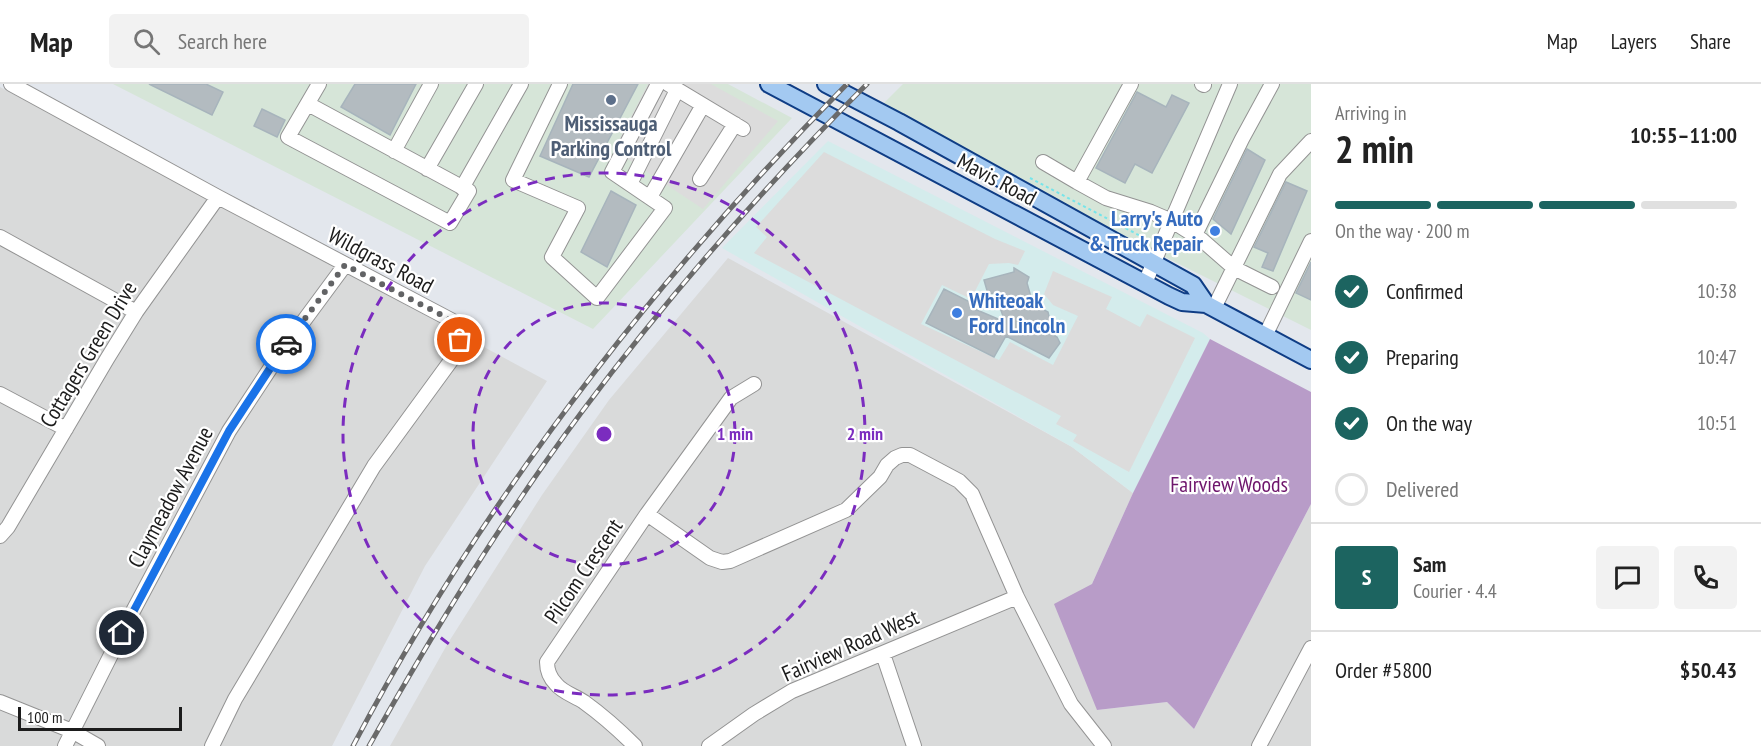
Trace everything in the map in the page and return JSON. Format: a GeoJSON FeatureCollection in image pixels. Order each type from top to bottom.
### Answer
{"type":"FeatureCollection","features":[{"type":"Feature","properties":{"kind":"main road","name":"Mavis Road"},"geometry":{"type":"LineString","coordinates":[[769,84],[1182,302],[1210,306],[1311,360]]}},
{"type":"Feature","properties":{"kind":"main road","name":"Mavis Road"},"geometry":{"type":"LineString","coordinates":[[826,84],[1193,285],[1210,306]]}},
{"type":"Feature","properties":{"kind":"street","name":"Wildgrass Road"},"geometry":{"type":"LineString","coordinates":[[11,84],[451,320],[459,330],[459,345],[455,355],[374,466],[241,690],[212,746]]}},
{"type":"Feature","properties":{"kind":"street"},"geometry":{"type":"LineString","coordinates":[[308,104],[469,192],[450,223],[288,137],[319,84]]}},
{"type":"Feature","properties":{"kind":"street"},"geometry":{"type":"LineString","coordinates":[[394,151],[431,84]]}},
{"type":"Feature","properties":{"kind":"street"},"geometry":{"type":"LineString","coordinates":[[427,170],[476,84]]}},
{"type":"Feature","properties":{"kind":"street"},"geometry":{"type":"LineString","coordinates":[[462,188],[521,84]]}},
{"type":"Feature","properties":{"kind":"street"},"geometry":{"type":"LineString","coordinates":[[560,84],[513,180],[578,208],[552,257],[597,298],[665,208],[612,172],[658,84]]}},
{"type":"Feature","properties":{"kind":"street"},"geometry":{"type":"LineString","coordinates":[[1077,182],[1131,84]]}},
{"type":"Feature","properties":{"kind":"street"},"geometry":{"type":"LineString","coordinates":[[1145,283],[1230,84]]}},
{"type":"Feature","properties":{"kind":"street"},"geometry":{"type":"LineString","coordinates":[[1195,234],[1272,84]]}},
{"type":"Feature","properties":{"kind":"street"},"geometry":{"type":"LineString","coordinates":[[630,184],[673,87],[739,127],[700,179]]}},
{"type":"Feature","properties":{"kind":"street"},"geometry":{"type":"LineString","coordinates":[[650,198],[703,105]]}},
{"type":"Feature","properties":{"kind":"street"},"geometry":{"type":"LineString","coordinates":[[1210,306],[1234,268],[1280,174],[1311,141]]}},
{"type":"Feature","properties":{"kind":"street"},"geometry":{"type":"LineString","coordinates":[[1043,162],[1106,198],[1172,221],[1195,234],[1234,268],[1272,287]]}},
{"type":"Feature","properties":{"kind":"street","name":"Cottagers Green Drive"},"geometry":{"type":"LineString","coordinates":[[0,536],[8,527],[136,312],[219,197]]}},
{"type":"Feature","properties":{"kind":"street"},"geometry":{"type":"LineString","coordinates":[[0,237],[136,312]]}},
{"type":"Feature","properties":{"kind":"street"},"geometry":{"type":"LineString","coordinates":[[1265,336],[1311,242]]}},
{"type":"Feature","properties":{"kind":"street","name":"Claymeadow Avenue"},"geometry":{"type":"LineString","coordinates":[[65,746],[132,613],[229,431],[268,370],[345,265]]}},
{"type":"Feature","properties":{"kind":"street"},"geometry":{"type":"LineString","coordinates":[[647,514],[731,398],[754,384]]}},
{"type":"Feature","properties":{"kind":"street"},"geometry":{"type":"LineString","coordinates":[[0,394],[66,429]]}},
{"type":"Feature","properties":{"kind":"street","name":"Pilcom Crescent"},"geometry":{"type":"LineString","coordinates":[[635,746],[615,726],[561,689],[547,669],[547,662],[647,514],[710,558],[722,562],[730,561],[846,510],[880,477],[887,465],[902,455],[910,455],[959,481],[972,494],[1017,597],[1071,704],[1100,744]]}},
{"type":"Feature","properties":{"kind":"street","name":"Fairview Road West"},"geometry":{"type":"LineString","coordinates":[[709,746],[792,691],[1017,597]]}},
{"type":"Feature","properties":{"kind":"street"},"geometry":{"type":"LineString","coordinates":[[1259,746],[1311,648]]}},
{"type":"Feature","properties":{"kind":"street"},"geometry":{"type":"LineString","coordinates":[[883,654],[914,746]]}},
{"type":"Feature","properties":{"kind":"street"},"geometry":{"type":"LineString","coordinates":[[0,702],[72,731],[98,746]]}},
{"type":"Feature","properties":{"kind":"path"},"geometry":{"type":"LineString","coordinates":[[1025,175],[1150,241]]}},
{"type":"Feature","properties":{"kind":"shaded area"},"geometry":{"type":"Polygon","coordinates":[[[113,84],[728,84],[792,118],[593,329],[113,84]]]}},
{"type":"Feature","properties":{"kind":"shaded area"},"geometry":{"type":"Polygon","coordinates":[[[648,84],[711,84],[778,121],[703,209],[614,150],[648,84]]]}},
{"type":"Feature","properties":{"kind":"shaded area"},"geometry":{"type":"Polygon","coordinates":[[[903,84],[1311,84],[1311,330],[875,112],[903,84]]]}},
{"type":"Feature","properties":{"kind":"shaded area"},"geometry":{"type":"Polygon","coordinates":[[[0,87],[547,381],[425,566],[332,746],[0,746],[0,87]]]}},
{"type":"Feature","properties":{"kind":"shaded area"},"geometry":{"type":"Polygon","coordinates":[[[828,141],[1203,333],[1210,339],[1133,493],[1072,447],[722,248],[828,141]]]}},
{"type":"Feature","properties":{"kind":"shaded area"},"geometry":{"type":"Polygon","coordinates":[[[824,152],[995,239],[1025,251],[1018,265],[989,264],[971,299],[942,285],[921,324],[999,360],[1010,342],[1053,365],[1078,316],[1053,305],[1044,294],[1053,271],[1112,297],[1106,309],[1140,327],[1147,314],[1195,338],[1129,472],[1073,441],[1077,435],[1056,424],[1061,416],[754,253],[767,237],[756,227],[824,152]]]}},
{"type":"Feature","properties":{"kind":"shaded area"},"geometry":{"type":"Polygon","coordinates":[[[728,258],[1072,447],[1133,493],[1092,584],[1097,710],[1167,702],[1194,729],[1311,504],[1311,746],[390,746],[448,643],[542,495],[609,400],[728,258]]]}},
{"type":"Feature","properties":{"kind":"green space","name":"Fairview Woods"},"geometry":{"type":"Polygon","coordinates":[[[1210,339],[1311,392],[1311,504],[1194,729],[1167,702],[1097,710],[1054,604],[1092,584],[1133,493],[1210,339]]]}},
{"type":"Feature","properties":{"kind":"building"},"geometry":{"type":"Polygon","coordinates":[[[149,84],[206,84],[223,92],[212,115],[149,84]]]}},
{"type":"Feature","properties":{"kind":"building"},"geometry":{"type":"Polygon","coordinates":[[[355,84],[416,84],[390,135],[341,107],[355,84]]]}},
{"type":"Feature","properties":{"kind":"building"},"geometry":{"type":"Polygon","coordinates":[[[573,84],[638,84],[589,177],[540,156],[573,84]]]}},
{"type":"Feature","properties":{"kind":"building"},"geometry":{"type":"Polygon","coordinates":[[[1137,92],[1166,107],[1172,95],[1189,103],[1152,173],[1135,164],[1125,183],[1096,168],[1137,92]]]}},
{"type":"Feature","properties":{"kind":"building"},"geometry":{"type":"Polygon","coordinates":[[[262,109],[285,120],[277,137],[254,126],[262,109]]]}},
{"type":"Feature","properties":{"kind":"building"},"geometry":{"type":"Polygon","coordinates":[[[1247,149],[1265,160],[1231,234],[1213,219],[1247,149]]]}},
{"type":"Feature","properties":{"kind":"building"},"geometry":{"type":"Polygon","coordinates":[[[1286,182],[1307,191],[1273,271],[1262,267],[1268,253],[1254,247],[1286,182]]]}},
{"type":"Feature","properties":{"kind":"building"},"geometry":{"type":"Polygon","coordinates":[[[611,191],[636,205],[607,267],[581,252],[611,191]]]}},
{"type":"Feature","properties":{"kind":"building"},"geometry":{"type":"Polygon","coordinates":[[[1311,262],[1311,300],[1296,293],[1311,262]]]}},
{"type":"Feature","properties":{"kind":"building","name":"Whiteoak Ford Lincoln"},"geometry":{"type":"Polygon","coordinates":[[[1014,268],[1029,277],[1027,283],[1033,304],[1048,312],[1050,333],[1057,337],[1060,343],[1049,358],[1006,336],[994,357],[926,323],[944,289],[972,303],[970,307],[1005,322],[995,293],[988,294],[984,280],[1014,272],[1014,268]]]}},
{"type":"Feature","properties":{"kind":"railway"},"geometry":{"type":"LineString","coordinates":[[353,746],[403,655],[457,567],[515,481],[576,397],[639,315],[706,236],[847,84]]}},
{"type":"Feature","properties":{"kind":"railway"},"geometry":{"type":"LineString","coordinates":[[369,746],[418,660],[470,576],[552,453],[614,369],[718,243],[791,162],[867,84]]}},
{"type":"Feature","properties":{"kind":"way so far"},"geometry":{"type":"LineString","coordinates":[[286,344],[345,265],[451,320],[459,330],[460,340]]}},
{"type":"Feature","properties":{"kind":"place","name":"Mississauga Parking Control"},"geometry":{"type":"Point","coordinates":[611,100]}},
{"type":"Feature","properties":{"kind":"place","name":"Larry's Auto & Truck Repair"},"geometry":{"type":"Point","coordinates":[1215,231]}},
{"type":"Feature","properties":{"kind":"place","name":"Whiteoak Ford Lincoln"},"geometry":{"type":"Point","coordinates":[957,313]}},
{"type":"Feature","properties":{"kind":"route"},"geometry":{"type":"LineString","coordinates":[[122,633],[229,431],[286,344]]}}]}
